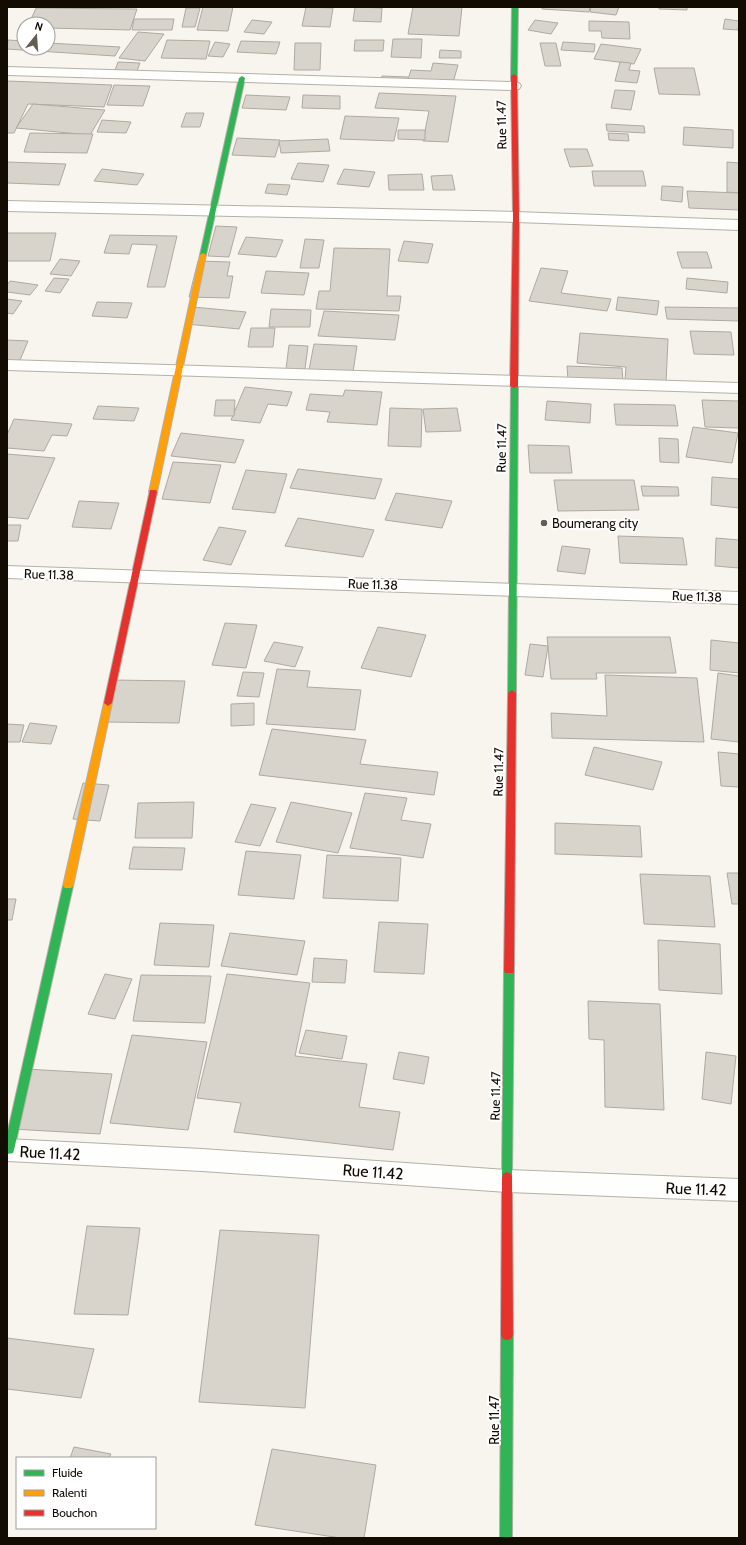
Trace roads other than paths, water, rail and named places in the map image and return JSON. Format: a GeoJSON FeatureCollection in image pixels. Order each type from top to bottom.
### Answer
{"type":"FeatureCollection","features":[{"type":"Feature","properties":{"kind":"street","name":"Rue 11.47"},"geometry":{"type":"LineString","coordinates":[[506,1538],[507,1181],[516,217],[514,86],[515,7]]}},
{"type":"Feature","properties":{"kind":"street"},"geometry":{"type":"LineString","coordinates":[[7,71],[514,86]]}},
{"type":"Feature","properties":{"kind":"street"},"geometry":{"type":"LineString","coordinates":[[8,1150],[136,577],[177,371],[242,78]]}},
{"type":"Feature","properties":{"kind":"street"},"geometry":{"type":"LineString","coordinates":[[7,206],[516,217],[739,225]]}},
{"type":"Feature","properties":{"kind":"street"},"geometry":{"type":"LineString","coordinates":[[7,365],[739,388]]}},
{"type":"Feature","properties":{"kind":"street","name":"Rue 11.38"},"geometry":{"type":"LineString","coordinates":[[7,572],[512,588],[739,598]]}},
{"type":"Feature","properties":{"kind":"street","name":"Rue 11.42"},"geometry":{"type":"LineString","coordinates":[[8,1150],[202,1160],[507,1181],[739,1190]]}},
{"type":"Feature","properties":{"kind":"place","name":"Boumerang city"},"geometry":{"type":"Point","coordinates":[544,523]}}]}
